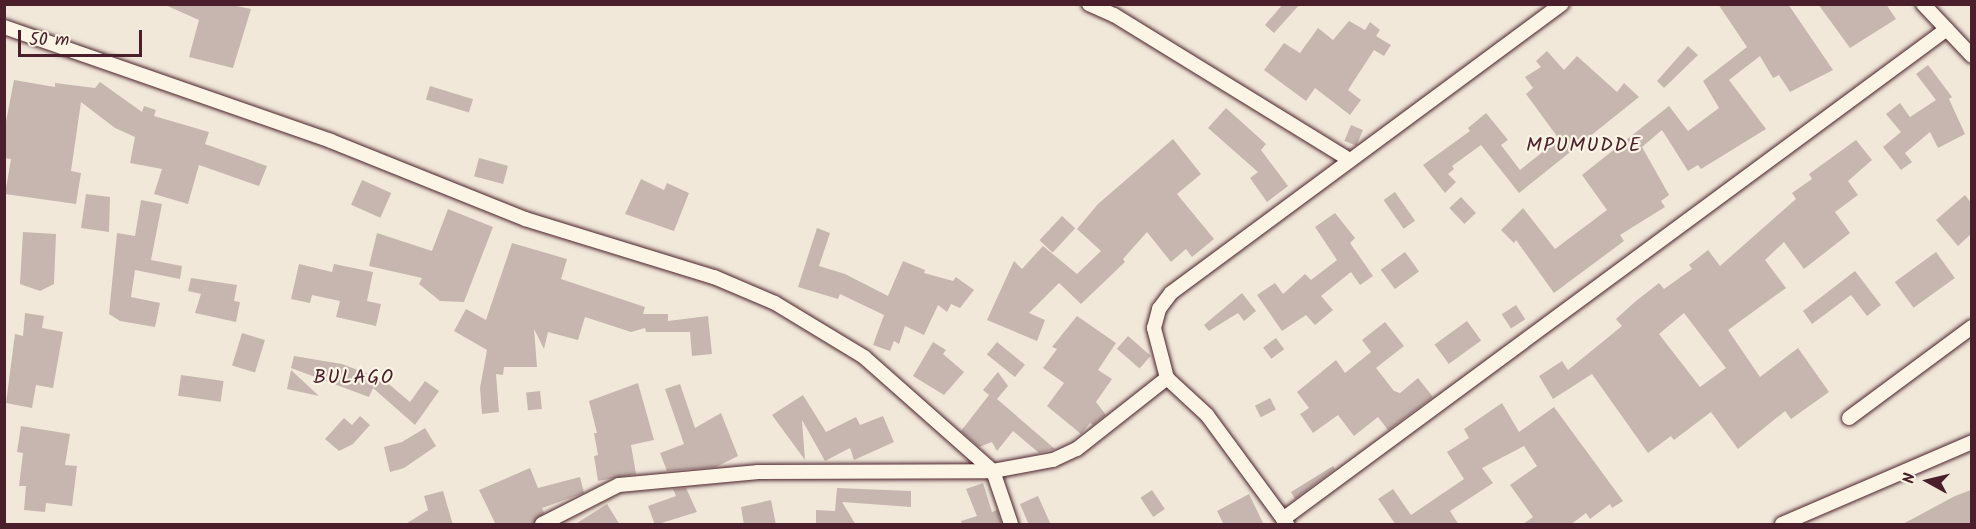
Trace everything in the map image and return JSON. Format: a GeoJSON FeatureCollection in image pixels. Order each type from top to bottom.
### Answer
{"type":"FeatureCollection","features":[{"type":"Feature","properties":{"kind":"street"},"geometry":{"type":"LineString","coordinates":[[1089,4],[1114,15],[1350,160]]}},
{"type":"Feature","properties":{"kind":"street"},"geometry":{"type":"LineString","coordinates":[[1562,4],[1171,293],[1159,309],[1154,328],[1167,378],[1207,415],[1285,522],[1947,29]]}},
{"type":"Feature","properties":{"kind":"street"},"geometry":{"type":"LineString","coordinates":[[1923,4],[1971,56]]}},
{"type":"Feature","properties":{"kind":"street"},"geometry":{"type":"LineString","coordinates":[[5,28],[331,141],[525,219],[714,277],[775,303],[864,357],[993,471],[1011,525]]}},
{"type":"Feature","properties":{"kind":"street"},"geometry":{"type":"LineString","coordinates":[[1849,418],[1971,327]]}},
{"type":"Feature","properties":{"kind":"street"},"geometry":{"type":"LineString","coordinates":[[543,525],[619,485],[758,472],[993,471],[1053,460],[1077,449],[1167,378]]}},
{"type":"Feature","properties":{"kind":"street"},"geometry":{"type":"LineString","coordinates":[[1782,525],[1971,442]]}},
{"type":"Feature","properties":{"kind":"building"},"geometry":{"type":"Polygon","coordinates":[[[163,4],[227,4],[251,9],[233,68],[189,57],[199,20],[163,4]]]}},
{"type":"Feature","properties":{"kind":"building"},"geometry":{"type":"Polygon","coordinates":[[[1283,4],[1300,4],[1274,33],[1265,25],[1283,4]]]}},
{"type":"Feature","properties":{"kind":"building"},"geometry":{"type":"Polygon","coordinates":[[[1718,4],[1788,4],[1833,70],[1790,92],[1779,75],[1773,78],[1760,56],[1729,80],[1766,129],[1701,169],[1698,165],[1688,171],[1662,130],[1642,147],[1669,195],[1661,201],[1665,207],[1620,235],[1624,241],[1554,293],[1516,240],[1514,243],[1501,230],[1523,208],[1555,249],[1607,210],[1582,175],[1669,106],[1688,131],[1719,108],[1703,81],[1747,47],[1718,4]]]}},
{"type":"Feature","properties":{"kind":"building"},"geometry":{"type":"Polygon","coordinates":[[[1818,4],[1886,4],[1896,19],[1850,48],[1818,4]]]}},
{"type":"Feature","properties":{"kind":"building"},"geometry":{"type":"Polygon","coordinates":[[[1349,21],[1365,30],[1370,22],[1380,30],[1376,36],[1391,45],[1384,56],[1374,50],[1348,90],[1361,100],[1350,115],[1315,88],[1306,101],[1264,70],[1284,43],[1300,53],[1318,28],[1333,40],[1349,21]]]}},
{"type":"Feature","properties":{"kind":"building"},"geometry":{"type":"Polygon","coordinates":[[[1688,46],[1698,55],[1664,88],[1657,81],[1688,46]]]}},
{"type":"Feature","properties":{"kind":"building"},"geometry":{"type":"Polygon","coordinates":[[[1547,51],[1564,70],[1577,56],[1617,92],[1624,83],[1639,97],[1519,193],[1481,145],[1452,166],[1454,169],[1448,174],[1456,182],[1445,193],[1423,165],[1470,131],[1468,128],[1486,113],[1508,140],[1501,145],[1520,170],[1559,139],[1526,94],[1533,88],[1525,77],[1541,67],[1536,61],[1547,51]]]}},
{"type":"Feature","properties":{"kind":"building"},"geometry":{"type":"Polygon","coordinates":[[[1928,65],[1952,97],[1949,99],[1965,134],[1938,148],[1930,132],[1905,153],[1912,162],[1901,170],[1883,147],[1901,132],[1886,114],[1900,103],[1910,117],[1936,100],[1916,74],[1928,65]]]}},
{"type":"Feature","properties":{"kind":"building"},"geometry":{"type":"Polygon","coordinates":[[[14,80],[55,87],[55,83],[95,88],[100,82],[142,112],[144,106],[156,110],[154,116],[209,132],[205,144],[267,166],[259,186],[199,165],[188,204],[154,194],[162,169],[130,163],[135,137],[115,128],[81,102],[71,171],[81,173],[76,204],[5,194],[11,159],[4,158],[4,132],[14,80]]]}},
{"type":"Feature","properties":{"kind":"building"},"geometry":{"type":"Polygon","coordinates":[[[430,86],[473,99],[469,113],[426,99],[430,86]]]}},
{"type":"Feature","properties":{"kind":"building"},"geometry":{"type":"Polygon","coordinates":[[[1226,108],[1266,144],[1261,150],[1288,186],[1267,202],[1250,178],[1258,172],[1208,128],[1226,108]]]}},
{"type":"Feature","properties":{"kind":"building"},"geometry":{"type":"Polygon","coordinates":[[[1351,125],[1363,130],[1356,146],[1344,141],[1351,125]]]}},
{"type":"Feature","properties":{"kind":"building"},"geometry":{"type":"Polygon","coordinates":[[[1173,139],[1201,174],[1177,194],[1214,239],[1192,257],[1186,249],[1171,262],[1147,232],[1123,259],[1125,262],[1081,304],[1059,283],[1029,313],[1045,320],[1037,341],[987,320],[1014,261],[1022,269],[1043,246],[1077,274],[1101,251],[1077,229],[1098,204],[1173,139]]]}},
{"type":"Feature","properties":{"kind":"building"},"geometry":{"type":"Polygon","coordinates":[[[1856,140],[1872,160],[1848,181],[1858,195],[1835,212],[1850,233],[1804,269],[1784,242],[1765,260],[1786,288],[1728,330],[1760,377],[1798,348],[1829,392],[1791,419],[1785,411],[1738,449],[1711,412],[1674,440],[1671,436],[1648,453],[1592,374],[1553,399],[1539,376],[1562,361],[1568,370],[1622,326],[1616,319],[1636,301],[1659,283],[1664,289],[1692,269],[1689,265],[1708,250],[1720,266],[1796,199],[1792,193],[1812,179],[1809,174],[1856,140]],[[1684,313],[1659,334],[1700,387],[1726,368],[1684,313]]]}},
{"type":"Feature","properties":{"kind":"building"},"geometry":{"type":"Polygon","coordinates":[[[479,158],[508,166],[503,184],[474,176],[479,158]]]}},
{"type":"Feature","properties":{"kind":"building"},"geometry":{"type":"Polygon","coordinates":[[[641,179],[664,190],[667,183],[689,193],[674,231],[625,214],[641,179]]]}},
{"type":"Feature","properties":{"kind":"building"},"geometry":{"type":"Polygon","coordinates":[[[362,180],[391,193],[380,218],[351,205],[362,180]]]}},
{"type":"Feature","properties":{"kind":"building"},"geometry":{"type":"Polygon","coordinates":[[[1395,192],[1415,221],[1404,229],[1384,200],[1395,192]]]}},
{"type":"Feature","properties":{"kind":"building"},"geometry":{"type":"Polygon","coordinates":[[[86,194],[110,197],[109,232],[81,228],[86,194]]]}},
{"type":"Feature","properties":{"kind":"building"},"geometry":{"type":"Polygon","coordinates":[[[1965,195],[1971,203],[1971,234],[1958,246],[1936,220],[1965,195]]]}},
{"type":"Feature","properties":{"kind":"building"},"geometry":{"type":"Polygon","coordinates":[[[1461,197],[1476,213],[1464,224],[1449,208],[1461,197]]]}},
{"type":"Feature","properties":{"kind":"building"},"geometry":{"type":"Polygon","coordinates":[[[141,200],[162,204],[151,260],[182,266],[180,279],[135,270],[131,297],[160,303],[155,327],[120,321],[109,314],[117,233],[135,236],[141,200]]]}},
{"type":"Feature","properties":{"kind":"building"},"geometry":{"type":"Polygon","coordinates":[[[448,209],[493,227],[464,302],[440,301],[419,284],[422,278],[369,266],[377,233],[432,251],[448,209]]]}},
{"type":"Feature","properties":{"kind":"building"},"geometry":{"type":"Polygon","coordinates":[[[1335,213],[1355,238],[1350,243],[1373,276],[1360,285],[1351,272],[1321,296],[1333,310],[1315,325],[1306,315],[1282,331],[1257,295],[1275,283],[1283,294],[1305,274],[1311,280],[1337,260],[1315,227],[1335,213]]]}},
{"type":"Feature","properties":{"kind":"building"},"geometry":{"type":"Polygon","coordinates":[[[1062,216],[1075,228],[1053,252],[1039,240],[1062,216]]]}},
{"type":"Feature","properties":{"kind":"building"},"geometry":{"type":"Polygon","coordinates":[[[817,228],[830,233],[819,266],[845,274],[888,296],[903,261],[925,270],[924,273],[953,281],[956,277],[974,290],[960,308],[951,304],[947,312],[938,305],[924,335],[905,326],[899,344],[894,341],[890,351],[873,345],[884,315],[840,294],[838,299],[798,287],[817,228]]]}},
{"type":"Feature","properties":{"kind":"building"},"geometry":{"type":"Polygon","coordinates":[[[23,232],[56,234],[54,284],[40,291],[20,284],[23,232]]]}},
{"type":"Feature","properties":{"kind":"building"},"geometry":{"type":"Polygon","coordinates":[[[512,243],[567,259],[561,279],[645,307],[643,314],[668,314],[668,321],[708,316],[712,354],[692,356],[690,332],[646,332],[645,328],[631,332],[585,317],[578,340],[548,332],[544,349],[534,329],[537,367],[504,367],[503,375],[496,374],[499,412],[482,414],[480,388],[487,350],[454,331],[466,309],[486,320],[512,243]]]}},
{"type":"Feature","properties":{"kind":"building"},"geometry":{"type":"Polygon","coordinates":[[[1405,252],[1419,271],[1395,289],[1381,270],[1405,252]]]}},
{"type":"Feature","properties":{"kind":"building"},"geometry":{"type":"Polygon","coordinates":[[[1936,252],[1955,278],[1914,308],[1895,282],[1936,252]]]}},
{"type":"Feature","properties":{"kind":"building"},"geometry":{"type":"Polygon","coordinates":[[[299,264],[332,272],[334,264],[373,272],[367,301],[381,304],[376,326],[336,317],[340,301],[312,295],[310,303],[291,299],[299,264]]]}},
{"type":"Feature","properties":{"kind":"building"},"geometry":{"type":"Polygon","coordinates":[[[1855,271],[1881,305],[1867,316],[1851,295],[1812,324],[1803,311],[1855,271]]]}},
{"type":"Feature","properties":{"kind":"building"},"geometry":{"type":"Polygon","coordinates":[[[191,278],[237,285],[234,301],[240,302],[236,322],[195,313],[201,294],[188,291],[191,278]]]}},
{"type":"Feature","properties":{"kind":"building"},"geometry":{"type":"Polygon","coordinates":[[[1242,293],[1256,311],[1244,321],[1238,313],[1209,331],[1204,325],[1242,293]]]}},
{"type":"Feature","properties":{"kind":"building"},"geometry":{"type":"Polygon","coordinates":[[[1516,305],[1525,319],[1511,329],[1502,314],[1516,305]]]}},
{"type":"Feature","properties":{"kind":"building"},"geometry":{"type":"Polygon","coordinates":[[[25,313],[44,316],[42,328],[63,332],[53,388],[36,385],[32,408],[6,403],[15,334],[23,336],[25,313]]]}},
{"type":"Feature","properties":{"kind":"building"},"geometry":{"type":"Polygon","coordinates":[[[1077,316],[1116,343],[1098,370],[1112,379],[1096,402],[1106,415],[1093,425],[1090,423],[1081,434],[1047,406],[1064,383],[1043,368],[1057,349],[1052,347],[1077,316]]]}},
{"type":"Feature","properties":{"kind":"building"},"geometry":{"type":"Polygon","coordinates":[[[1467,321],[1481,340],[1449,364],[1435,345],[1467,321]]]}},
{"type":"Feature","properties":{"kind":"building"},"geometry":{"type":"Polygon","coordinates":[[[1385,322],[1404,346],[1376,368],[1394,391],[1400,393],[1418,378],[1433,397],[1388,430],[1378,417],[1354,436],[1338,415],[1313,433],[1300,414],[1309,408],[1297,392],[1336,360],[1345,373],[1371,352],[1362,340],[1385,322]]]}},
{"type":"Feature","properties":{"kind":"building"},"geometry":{"type":"Polygon","coordinates":[[[242,333],[265,340],[255,373],[232,366],[242,333]]]}},
{"type":"Feature","properties":{"kind":"building"},"geometry":{"type":"Polygon","coordinates":[[[1128,336],[1151,356],[1139,369],[1117,349],[1128,336]]]}},
{"type":"Feature","properties":{"kind":"building"},"geometry":{"type":"Polygon","coordinates":[[[1276,338],[1284,349],[1271,359],[1263,347],[1276,338]]]}},
{"type":"Feature","properties":{"kind":"building"},"geometry":{"type":"Polygon","coordinates":[[[933,342],[946,350],[943,354],[964,372],[944,395],[913,376],[933,342]]]}},
{"type":"Feature","properties":{"kind":"building"},"geometry":{"type":"Polygon","coordinates":[[[997,342],[1025,365],[1015,377],[987,354],[997,342]]]}},
{"type":"Feature","properties":{"kind":"building"},"geometry":{"type":"Polygon","coordinates":[[[294,356],[342,364],[384,380],[410,402],[425,381],[439,391],[415,425],[373,388],[369,397],[291,368],[294,356]]]}},
{"type":"Feature","properties":{"kind":"building"},"geometry":{"type":"Polygon","coordinates":[[[291,370],[319,396],[287,389],[291,370]]]}},
{"type":"Feature","properties":{"kind":"building"},"geometry":{"type":"Polygon","coordinates":[[[998,372],[1008,386],[997,399],[1055,449],[1039,453],[1013,431],[997,451],[992,442],[979,447],[961,431],[989,395],[983,390],[998,372]]]}},
{"type":"Feature","properties":{"kind":"building"},"geometry":{"type":"Polygon","coordinates":[[[181,375],[224,381],[221,402],[178,396],[181,375]]]}},
{"type":"Feature","properties":{"kind":"building"},"geometry":{"type":"Polygon","coordinates":[[[638,383],[654,440],[631,445],[636,474],[598,481],[594,456],[598,455],[594,433],[597,433],[589,401],[638,383]]]}},
{"type":"Feature","properties":{"kind":"building"},"geometry":{"type":"Polygon","coordinates":[[[680,384],[695,428],[721,413],[738,456],[716,467],[667,471],[660,453],[684,444],[665,389],[680,384]]]}},
{"type":"Feature","properties":{"kind":"building"},"geometry":{"type":"Polygon","coordinates":[[[540,391],[542,409],[528,410],[526,392],[540,391]]]}},
{"type":"Feature","properties":{"kind":"building"},"geometry":{"type":"Polygon","coordinates":[[[803,395],[826,432],[856,417],[860,425],[883,416],[894,442],[854,460],[850,448],[825,461],[802,420],[805,460],[772,415],[803,395]]]}},
{"type":"Feature","properties":{"kind":"building"},"geometry":{"type":"Polygon","coordinates":[[[1270,398],[1276,410],[1261,417],[1255,406],[1270,398]]]}},
{"type":"Feature","properties":{"kind":"building"},"geometry":{"type":"Polygon","coordinates":[[[1502,403],[1519,432],[1554,407],[1623,501],[1612,508],[1610,504],[1590,519],[1586,513],[1570,525],[1522,525],[1533,517],[1510,485],[1537,466],[1524,446],[1482,468],[1493,483],[1450,511],[1459,525],[1396,525],[1378,499],[1393,489],[1411,515],[1464,479],[1447,452],[1469,438],[1464,429],[1502,403]]]}},
{"type":"Feature","properties":{"kind":"building"},"geometry":{"type":"Polygon","coordinates":[[[360,416],[370,425],[353,444],[339,451],[325,439],[344,418],[352,425],[360,416]]]}},
{"type":"Feature","properties":{"kind":"building"},"geometry":{"type":"Polygon","coordinates":[[[21,426],[70,434],[65,465],[77,466],[72,506],[46,503],[45,512],[24,510],[26,486],[19,486],[23,453],[17,452],[21,426]]]}},
{"type":"Feature","properties":{"kind":"building"},"geometry":{"type":"Polygon","coordinates":[[[425,428],[436,446],[404,468],[390,472],[384,447],[402,442],[425,428]]]}},
{"type":"Feature","properties":{"kind":"building"},"geometry":{"type":"Polygon","coordinates":[[[1333,466],[1335,469],[1295,499],[1291,492],[1333,466]]]}},
{"type":"Feature","properties":{"kind":"building"},"geometry":{"type":"Polygon","coordinates":[[[530,468],[538,488],[580,477],[584,493],[542,508],[544,513],[533,525],[496,525],[479,490],[530,468]]]}},
{"type":"Feature","properties":{"kind":"building"},"geometry":{"type":"Polygon","coordinates":[[[983,483],[992,512],[997,510],[1002,525],[962,525],[961,521],[977,516],[966,489],[983,483]]]}},
{"type":"Feature","properties":{"kind":"building"},"geometry":{"type":"Polygon","coordinates":[[[686,488],[697,512],[655,525],[648,506],[676,496],[673,489],[686,488]]]}},
{"type":"Feature","properties":{"kind":"building"},"geometry":{"type":"Polygon","coordinates":[[[837,488],[911,491],[911,507],[842,502],[856,525],[816,525],[816,510],[835,511],[837,488]]]}},
{"type":"Feature","properties":{"kind":"building"},"geometry":{"type":"Polygon","coordinates":[[[1152,490],[1165,509],[1153,517],[1140,498],[1152,490]]]}},
{"type":"Feature","properties":{"kind":"building"},"geometry":{"type":"Polygon","coordinates":[[[1971,490],[1971,525],[1901,525],[1955,496],[1971,490]]]}},
{"type":"Feature","properties":{"kind":"building"},"geometry":{"type":"Polygon","coordinates":[[[443,491],[453,525],[404,525],[428,510],[424,496],[443,491]]]}},
{"type":"Feature","properties":{"kind":"building"},"geometry":{"type":"Polygon","coordinates":[[[1249,494],[1264,525],[1224,525],[1217,511],[1249,494]]]}},
{"type":"Feature","properties":{"kind":"building"},"geometry":{"type":"Polygon","coordinates":[[[1038,496],[1051,525],[1029,525],[1020,504],[1038,496]]]}},
{"type":"Feature","properties":{"kind":"building"},"geometry":{"type":"Polygon","coordinates":[[[771,500],[776,525],[744,525],[741,507],[771,500]]]}},
{"type":"Feature","properties":{"kind":"building"},"geometry":{"type":"Polygon","coordinates":[[[607,504],[620,525],[574,525],[607,504]]]}},
{"type":"Feature","properties":{"kind":"district","name":"MPUMUDDE"},"geometry":{"type":"Point","coordinates":[1584,146]}},
{"type":"Feature","properties":{"kind":"district","name":"BULAGO"},"geometry":{"type":"Point","coordinates":[354,378]}}]}
